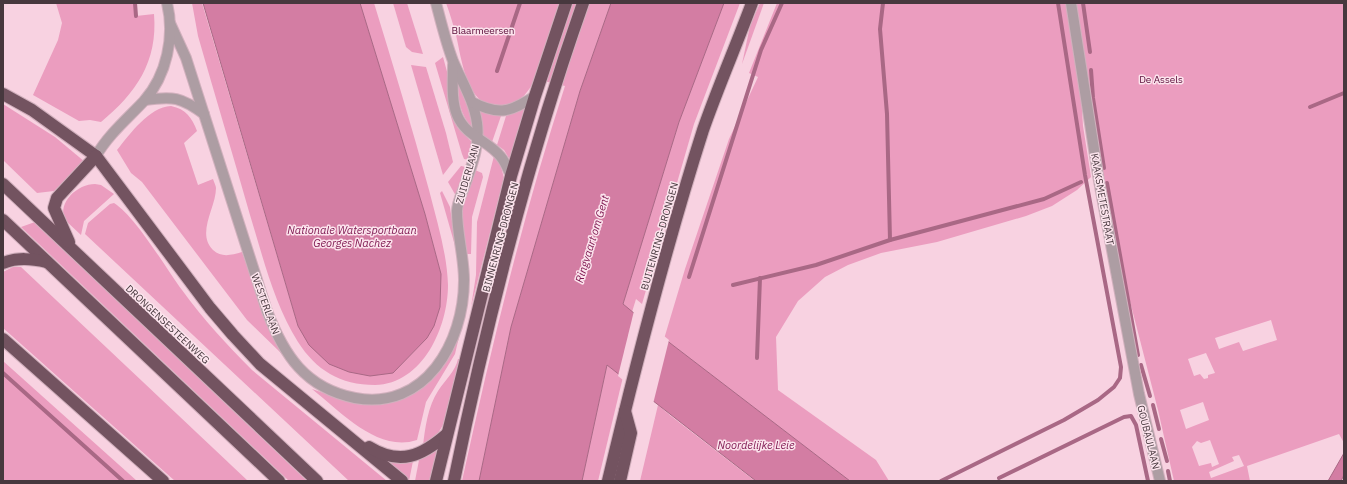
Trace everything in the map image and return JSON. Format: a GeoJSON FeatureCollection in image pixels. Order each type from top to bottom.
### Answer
{"type":"FeatureCollection","features":[{"type":"Feature","properties":{"kind":"highway"},"geometry":{"type":"LineString","coordinates":[[436,481],[511,176],[535,96],[566,3]]}},
{"type":"Feature","properties":{"kind":"highway","name":"BINNENRING-DRONGEN"},"geometry":{"type":"LineString","coordinates":[[454,481],[468,411],[537,141],[583,3]]}},
{"type":"Feature","properties":{"kind":"highway","name":"BUITENRING-DRONGEN"},"geometry":{"type":"LineString","coordinates":[[608,481],[650,311],[675,220],[704,129],[752,3]]}},
{"type":"Feature","properties":{"kind":"highway"},"geometry":{"type":"LineString","coordinates":[[3,94],[32,110],[96,156],[210,308],[260,364],[402,481]]}},
{"type":"Feature","properties":{"kind":"highway"},"geometry":{"type":"LineString","coordinates":[[74,250],[54,208],[57,198],[96,156]]}},
{"type":"Feature","properties":{"kind":"highway","name":"DRONGENSESTEENWEG"},"geometry":{"type":"LineString","coordinates":[[3,184],[317,481]]}},
{"type":"Feature","properties":{"kind":"highway"},"geometry":{"type":"LineString","coordinates":[[3,220],[279,481]]}},
{"type":"Feature","properties":{"kind":"highway"},"geometry":{"type":"LineString","coordinates":[[3,263],[11,259],[47,262]]}},
{"type":"Feature","properties":{"kind":"highway"},"geometry":{"type":"LineString","coordinates":[[3,339],[163,481]]}},
{"type":"Feature","properties":{"kind":"highway"},"geometry":{"type":"LineString","coordinates":[[620,481],[631,433],[625,410]]}},
{"type":"Feature","properties":{"kind":"highway"},"geometry":{"type":"LineString","coordinates":[[343,431],[374,450],[396,457],[422,452],[447,434]]}},
{"type":"Feature","properties":{"kind":"street"},"geometry":{"type":"LineString","coordinates":[[96,156],[104,142],[145,100],[155,86],[164,66],[170,44],[170,23],[167,3]]}},
{"type":"Feature","properties":{"kind":"street","name":"ZUIDERLAAN"},"geometry":{"type":"LineString","coordinates":[[436,3],[453,60],[472,102],[478,139],[472,165],[457,210]]}},
{"type":"Feature","properties":{"kind":"street","name":"KAAKSMETESTRAAT"},"geometry":{"type":"LineString","coordinates":[[1071,3],[1099,181],[1138,394]]}},
{"type":"Feature","properties":{"kind":"street","name":"WESTERLAAN"},"geometry":{"type":"LineString","coordinates":[[170,23],[186,58],[275,332],[300,370],[314,382],[332,392],[361,399],[388,399],[414,388],[436,368],[451,341],[458,322],[462,299],[464,281],[457,210]]}},
{"type":"Feature","properties":{"kind":"street","name":"ZUIDERLAAN"},"geometry":{"type":"LineString","coordinates":[[453,60],[454,104],[457,115],[463,125],[478,139],[502,157],[511,176]]}},
{"type":"Feature","properties":{"kind":"street"},"geometry":{"type":"LineString","coordinates":[[472,102],[494,111],[505,111],[518,108],[535,96]]}},
{"type":"Feature","properties":{"kind":"street"},"geometry":{"type":"LineString","coordinates":[[145,100],[167,97],[178,98],[188,102],[205,116]]}},
{"type":"Feature","properties":{"kind":"street","name":"GOUBAULAAN"},"geometry":{"type":"LineString","coordinates":[[1138,394],[1160,481]]}},
{"type":"Feature","properties":{"kind":"green space"},"geometry":{"type":"Polygon","coordinates":[[[56,3],[135,3],[136,16],[154,14],[152,47],[148,62],[142,75],[125,100],[101,122],[90,120],[79,121],[33,95],[58,40],[62,23],[56,3]]]}},
{"type":"Feature","properties":{"kind":"green space"},"geometry":{"type":"Polygon","coordinates":[[[192,3],[202,3],[298,326],[393,373],[427,338],[440,307],[441,274],[425,214],[360,3],[374,3],[429,190],[446,261],[448,285],[447,301],[438,335],[430,350],[419,364],[407,375],[392,382],[375,385],[362,384],[340,379],[321,368],[313,361],[298,342],[282,312],[265,264],[198,36],[192,3]]]}},
{"type":"Feature","properties":{"kind":"green space"},"geometry":{"type":"Polygon","coordinates":[[[393,3],[407,3],[423,54],[412,52],[406,47],[393,3]]]}},
{"type":"Feature","properties":{"kind":"green space","name":"Blaarmeersen"},"geometry":{"type":"Polygon","coordinates":[[[446,3],[611,3],[580,91],[511,327],[479,481],[462,481],[484,381],[509,282],[535,183],[565,86],[535,79],[523,97],[510,105],[492,106],[482,101],[474,93],[468,82],[446,3]]]}},
{"type":"Feature","properties":{"kind":"green space"},"geometry":{"type":"Polygon","coordinates":[[[724,3],[740,3],[694,124],[642,304],[636,299],[632,312],[623,304],[679,122],[724,3]]]}},
{"type":"Feature","properties":{"kind":"green space"},"geometry":{"type":"Polygon","coordinates":[[[760,3],[764,3],[742,64],[750,26],[760,3]]]}},
{"type":"Feature","properties":{"kind":"green space","name":"De Assels"},"geometry":{"type":"Polygon","coordinates":[[[777,3],[1344,3],[1344,443],[1339,434],[1247,466],[1250,481],[1174,481],[1158,410],[1099,181],[1078,49],[1083,126],[1091,177],[1077,190],[1052,206],[1026,216],[937,242],[881,253],[848,265],[825,277],[798,301],[776,337],[778,390],[876,460],[889,481],[850,481],[664,339],[685,269],[729,139],[758,77],[749,73],[777,3]],[[1271,320],[1215,338],[1219,349],[1239,342],[1243,351],[1277,340],[1271,320]],[[1206,353],[1188,359],[1194,376],[1200,374],[1204,379],[1208,378],[1208,375],[1215,373],[1206,353]],[[1203,402],[1180,410],[1186,429],[1209,420],[1203,402]],[[1210,440],[1201,443],[1197,441],[1192,447],[1199,466],[1211,463],[1212,467],[1219,464],[1210,440]],[[1239,455],[1232,457],[1234,461],[1209,472],[1211,478],[1244,466],[1239,455]]]}},
{"type":"Feature","properties":{"kind":"green space"},"geometry":{"type":"Polygon","coordinates":[[[443,57],[449,79],[448,100],[450,110],[458,128],[472,142],[469,160],[464,159],[462,154],[435,63],[443,57]]]}},
{"type":"Feature","properties":{"kind":"green space"},"geometry":{"type":"Polygon","coordinates":[[[411,65],[426,67],[446,133],[453,162],[443,175],[411,65]]]}},
{"type":"Feature","properties":{"kind":"green space"},"geometry":{"type":"Polygon","coordinates":[[[458,83],[470,113],[472,128],[460,107],[458,83]]]}},
{"type":"Feature","properties":{"kind":"green space"},"geometry":{"type":"Polygon","coordinates":[[[3,104],[55,137],[85,162],[54,191],[37,193],[3,160],[3,104]]]}},
{"type":"Feature","properties":{"kind":"green space"},"geometry":{"type":"Polygon","coordinates":[[[171,106],[181,109],[188,115],[197,131],[184,143],[198,185],[213,179],[216,186],[215,196],[206,228],[208,243],[216,253],[223,255],[242,252],[270,330],[283,355],[247,320],[142,182],[131,173],[117,150],[134,129],[148,116],[155,111],[171,106]]]}},
{"type":"Feature","properties":{"kind":"green space"},"geometry":{"type":"Polygon","coordinates":[[[526,108],[510,160],[504,150],[497,145],[506,116],[526,108]]]}},
{"type":"Feature","properties":{"kind":"green space"},"geometry":{"type":"Polygon","coordinates":[[[479,111],[501,116],[492,142],[482,136],[479,111]]]}},
{"type":"Feature","properties":{"kind":"green space"},"geometry":{"type":"Polygon","coordinates":[[[494,156],[500,163],[504,178],[471,307],[476,275],[477,222],[494,156]]]}},
{"type":"Feature","properties":{"kind":"green space"},"geometry":{"type":"Polygon","coordinates":[[[461,166],[466,167],[456,196],[448,182],[461,166]]]}},
{"type":"Feature","properties":{"kind":"green space"},"geometry":{"type":"Polygon","coordinates":[[[475,170],[482,173],[483,177],[472,217],[471,254],[467,254],[462,228],[462,209],[475,170]]]}},
{"type":"Feature","properties":{"kind":"green space"},"geometry":{"type":"Polygon","coordinates":[[[95,184],[101,185],[114,194],[84,221],[81,235],[65,220],[63,213],[64,207],[66,201],[76,191],[82,187],[95,184]]]}},
{"type":"Feature","properties":{"kind":"green space"},"geometry":{"type":"Polygon","coordinates":[[[442,191],[450,207],[456,249],[440,193],[442,191]]]}},
{"type":"Feature","properties":{"kind":"green space"},"geometry":{"type":"Polygon","coordinates":[[[114,203],[132,219],[190,301],[243,361],[387,481],[349,481],[85,234],[88,223],[110,204],[114,203]]]}},
{"type":"Feature","properties":{"kind":"green space"},"geometry":{"type":"Polygon","coordinates":[[[35,222],[307,481],[289,481],[21,227],[35,222]]]}},
{"type":"Feature","properties":{"kind":"green space"},"geometry":{"type":"Polygon","coordinates":[[[13,267],[21,267],[248,481],[175,481],[3,328],[3,272],[13,267]]]}},
{"type":"Feature","properties":{"kind":"green space"},"geometry":{"type":"Polygon","coordinates":[[[462,324],[455,354],[426,402],[417,440],[402,442],[388,441],[374,436],[348,419],[312,389],[347,401],[372,405],[385,404],[409,396],[431,381],[447,361],[454,347],[462,324]]]}},
{"type":"Feature","properties":{"kind":"green space"},"geometry":{"type":"Polygon","coordinates":[[[458,359],[460,359],[443,425],[437,435],[423,446],[429,410],[438,391],[455,368],[458,359]]]}},
{"type":"Feature","properties":{"kind":"green space"},"geometry":{"type":"Polygon","coordinates":[[[3,361],[137,481],[3,481],[3,361]]]}},
{"type":"Feature","properties":{"kind":"green space"},"geometry":{"type":"Polygon","coordinates":[[[607,365],[623,377],[598,481],[582,481],[607,365]]]}},
{"type":"Feature","properties":{"kind":"green space"},"geometry":{"type":"Polygon","coordinates":[[[658,405],[671,416],[755,481],[640,481],[658,405]]]}},
{"type":"Feature","properties":{"kind":"green space"},"geometry":{"type":"Polygon","coordinates":[[[439,448],[432,481],[415,481],[419,460],[439,448]]]}},
{"type":"Feature","properties":{"kind":"green space"},"geometry":{"type":"Polygon","coordinates":[[[388,460],[413,461],[409,481],[387,463],[388,460]]]}},
{"type":"Feature","properties":{"kind":"water","name":"Nationale Watersportbaan Georges Nachez"},"geometry":{"type":"Polygon","coordinates":[[[203,3],[360,3],[425,214],[441,274],[440,307],[434,326],[427,338],[393,373],[370,376],[349,372],[329,364],[309,345],[298,326],[203,3]]]}},
{"type":"Feature","properties":{"kind":"water"},"geometry":{"type":"Polygon","coordinates":[[[611,3],[724,3],[679,122],[623,304],[670,343],[850,481],[756,481],[607,365],[582,481],[479,481],[511,327],[580,91],[611,3]]]}},
{"type":"Feature","properties":{"kind":"water"},"geometry":{"type":"Polygon","coordinates":[[[1344,453],[1344,475],[1341,481],[1328,481],[1344,453]]]}},
{"type":"Feature","properties":{"kind":"pier"},"geometry":{"type":"Polygon","coordinates":[[[634,311],[669,340],[653,404],[618,376],[634,311]]]}},
{"type":"Feature","properties":{"kind":"waterway"},"geometry":{"type":"LineString","coordinates":[[135,3],[136,16]]}},
{"type":"Feature","properties":{"kind":"waterway"},"geometry":{"type":"LineString","coordinates":[[497,71],[520,3]]}},
{"type":"Feature","properties":{"kind":"waterway"},"geometry":{"type":"LineString","coordinates":[[689,277],[761,50],[782,3]]}},
{"type":"Feature","properties":{"kind":"waterway"},"geometry":{"type":"LineString","coordinates":[[733,285],[816,265],[890,240],[887,114],[880,29],[883,3]]}},
{"type":"Feature","properties":{"kind":"waterway"},"geometry":{"type":"LineString","coordinates":[[941,481],[1064,420],[1098,400],[1114,387],[1120,378],[1121,367],[1085,175],[1058,3]]}},
{"type":"Feature","properties":{"kind":"waterway"},"geometry":{"type":"LineString","coordinates":[[1083,3],[1090,52]]}},
{"type":"Feature","properties":{"kind":"waterway"},"geometry":{"type":"LineString","coordinates":[[1091,70],[1093,98],[1104,168]]}},
{"type":"Feature","properties":{"kind":"waterway"},"geometry":{"type":"LineString","coordinates":[[1310,107],[1344,93]]}},
{"type":"Feature","properties":{"kind":"waterway"},"geometry":{"type":"LineString","coordinates":[[890,240],[1044,199],[1081,182]]}},
{"type":"Feature","properties":{"kind":"waterway"},"geometry":{"type":"LineString","coordinates":[[1107,183],[1138,355]]}},
{"type":"Feature","properties":{"kind":"waterway"},"geometry":{"type":"LineString","coordinates":[[757,358],[760,278]]}},
{"type":"Feature","properties":{"kind":"waterway"},"geometry":{"type":"LineString","coordinates":[[1141,365],[1150,396]]}},
{"type":"Feature","properties":{"kind":"waterway"},"geometry":{"type":"LineString","coordinates":[[3,373],[123,481]]}},
{"type":"Feature","properties":{"kind":"waterway"},"geometry":{"type":"LineString","coordinates":[[1153,405],[1159,429]]}},
{"type":"Feature","properties":{"kind":"waterway"},"geometry":{"type":"LineString","coordinates":[[999,478],[1124,417],[1131,416],[1136,425],[1148,481]]}},
{"type":"Feature","properties":{"kind":"waterway"},"geometry":{"type":"LineString","coordinates":[[1161,439],[1167,461]]}},
{"type":"Feature","properties":{"kind":"waterway"},"geometry":{"type":"LineString","coordinates":[[1168,471],[1170,481]]}},
{"type":"Feature","properties":{"kind":"water label","name":"Ringvaart om Gent"},"geometry":{"type":"Point","coordinates":[592,239]}},
{"type":"Feature","properties":{"kind":"water label","name":"Noordelijke Leie"},"geometry":{"type":"Point","coordinates":[756,445]}}]}
